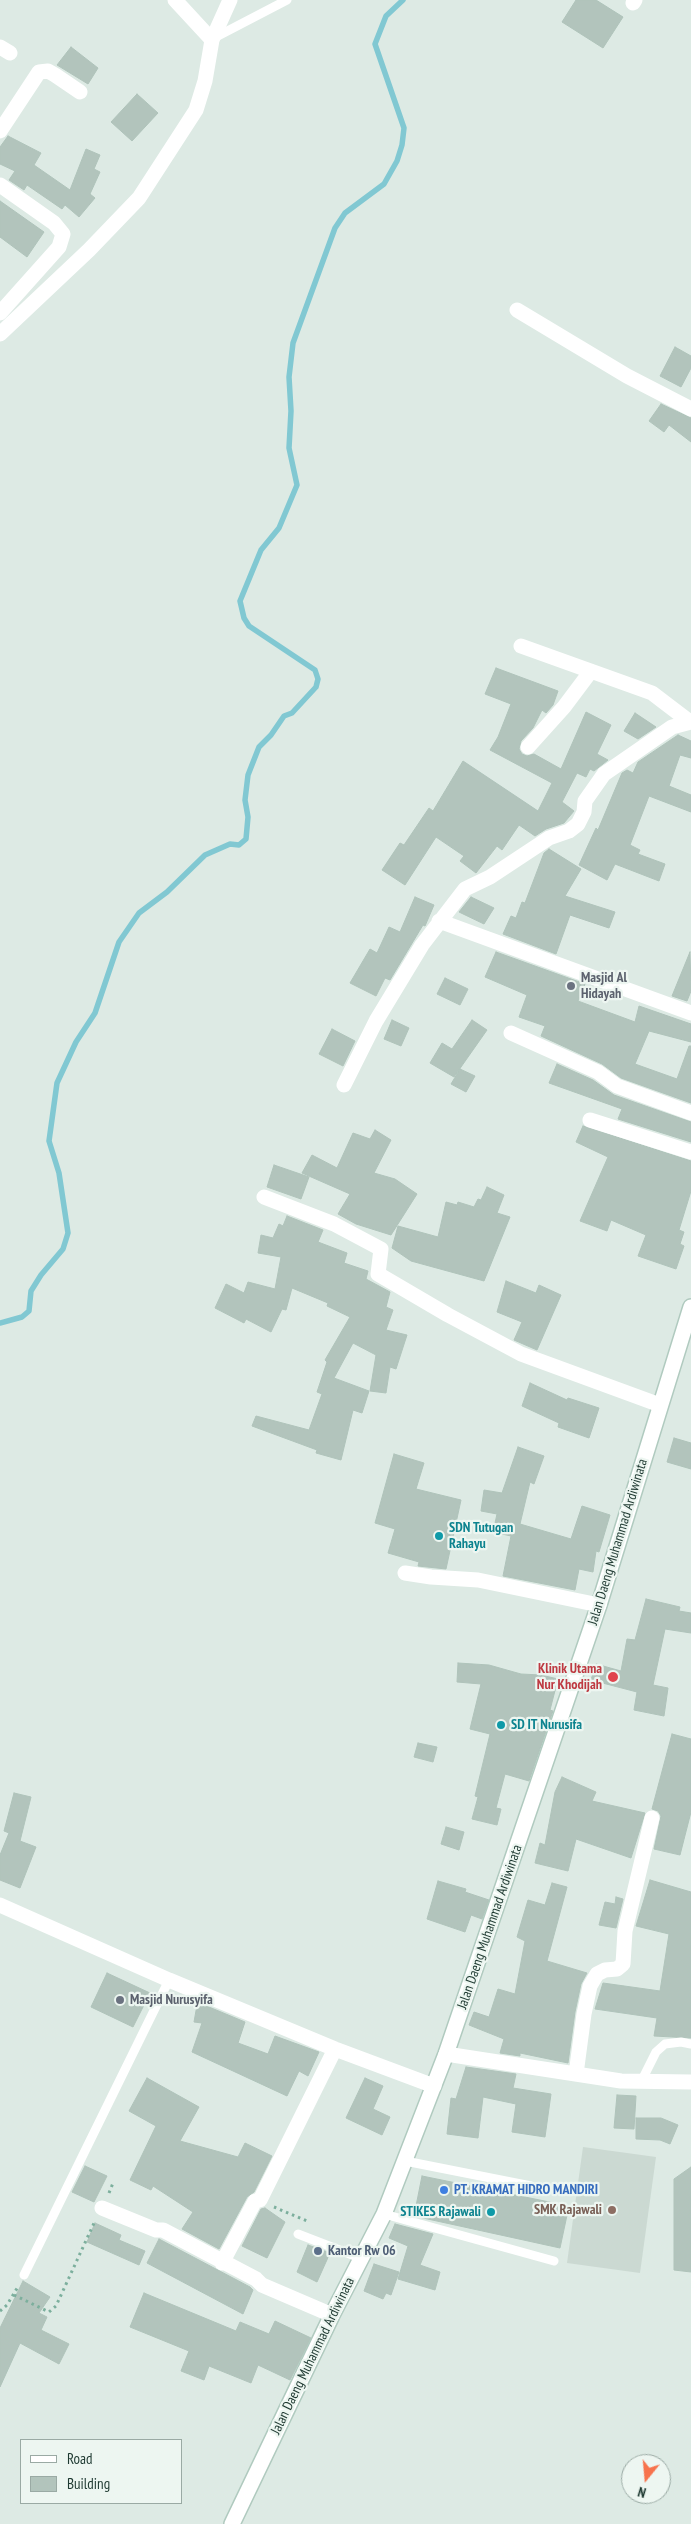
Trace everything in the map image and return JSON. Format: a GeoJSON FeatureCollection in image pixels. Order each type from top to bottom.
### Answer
{"type":"FeatureCollection","features":[{"type":"Feature","properties":{"kind":"street"},"geometry":{"type":"LineString","coordinates":[[174,0],[212,40]]}},
{"type":"Feature","properties":{"kind":"street"},"geometry":{"type":"LineString","coordinates":[[0,334],[89,250],[139,198],[196,110],[205,81],[212,40],[230,0]]}},
{"type":"Feature","properties":{"kind":"street"},"geometry":{"type":"LineString","coordinates":[[0,132],[39,72],[48,72],[55,75],[80,92]]}},
{"type":"Feature","properties":{"kind":"street"},"geometry":{"type":"LineString","coordinates":[[0,185],[54,223],[62,234],[59,246],[0,313]]}},
{"type":"Feature","properties":{"kind":"street"},"geometry":{"type":"LineString","coordinates":[[518,310],[642,384],[691,409]]}},
{"type":"Feature","properties":{"kind":"street"},"geometry":{"type":"LineString","coordinates":[[521,646],[652,693],[690,722]]}},
{"type":"Feature","properties":{"kind":"street"},"geometry":{"type":"LineString","coordinates":[[528,747],[564,707],[591,671]]}},
{"type":"Feature","properties":{"kind":"street"},"geometry":{"type":"LineString","coordinates":[[344,1085],[376,1022],[422,945],[465,889],[490,877],[549,838],[569,831],[578,824],[589,794],[604,774],[672,726],[690,722]]}},
{"type":"Feature","properties":{"kind":"street"},"geometry":{"type":"LineString","coordinates":[[439,921],[691,1013]]}},
{"type":"Feature","properties":{"kind":"street"},"geometry":{"type":"LineString","coordinates":[[511,1032],[598,1072],[617,1086],[691,1113]]}},
{"type":"Feature","properties":{"kind":"street"},"geometry":{"type":"LineString","coordinates":[[590,1120],[691,1152]]}},
{"type":"Feature","properties":{"kind":"street"},"geometry":{"type":"LineString","coordinates":[[264,1196],[334,1224],[381,1249],[378,1274],[513,1350],[660,1405]]}},
{"type":"Feature","properties":{"kind":"street","name":"Jalan Daeng Muhammad Ardiwinata"},"geometry":{"type":"LineString","coordinates":[[232,2524],[332,2315],[384,2214],[434,2086],[599,1605],[691,1307]]}},
{"type":"Feature","properties":{"kind":"street"},"geometry":{"type":"LineString","coordinates":[[405,1573],[431,1578],[478,1580],[599,1605]]}},
{"type":"Feature","properties":{"kind":"street"},"geometry":{"type":"LineString","coordinates":[[576,2074],[584,2014],[590,1986],[597,1974],[605,1970],[617,1969],[622,1964],[626,1931],[652,1818]]}},
{"type":"Feature","properties":{"kind":"street"},"geometry":{"type":"LineString","coordinates":[[0,1905],[169,1980],[335,2049],[434,2086]]}},
{"type":"Feature","properties":{"kind":"street"},"geometry":{"type":"LineString","coordinates":[[222,2263],[255,2201],[260,2200],[335,2049]]}},
{"type":"Feature","properties":{"kind":"street"},"geometry":{"type":"LineString","coordinates":[[446,2054],[641,2082],[691,2082]]}},
{"type":"Feature","properties":{"kind":"street"},"geometry":{"type":"LineString","coordinates":[[102,2208],[156,2230],[163,2230],[222,2263],[256,2279],[262,2284],[332,2315]]}},
{"type":"Feature","properties":{"kind":"lane"},"geometry":{"type":"LineString","coordinates":[[212,40],[287,0]]}},
{"type":"Feature","properties":{"kind":"lane"},"geometry":{"type":"LineString","coordinates":[[24,2276],[169,1980]]}},
{"type":"Feature","properties":{"kind":"lane"},"geometry":{"type":"LineString","coordinates":[[641,2082],[656,2052],[666,2044],[681,2042],[691,2044]]}},
{"type":"Feature","properties":{"kind":"lane"},"geometry":{"type":"LineString","coordinates":[[405,2161],[531,2186]]}},
{"type":"Feature","properties":{"kind":"lane"},"geometry":{"type":"LineString","coordinates":[[384,2214],[554,2261]]}},
{"type":"Feature","properties":{"kind":"lane"},"geometry":{"type":"LineString","coordinates":[[298,2234],[360,2258]]}},
{"type":"Feature","properties":{"kind":"path"},"geometry":{"type":"LineString","coordinates":[[14,2295],[49,2312],[56,2306],[113,2183]]}},
{"type":"Feature","properties":{"kind":"path"},"geometry":{"type":"LineString","coordinates":[[0,2311],[14,2295],[24,2276]]}},
{"type":"Feature","properties":{"kind":"shaded area","name":"SMK Rajawali"},"geometry":{"type":"Polygon","coordinates":[[[583,2147],[656,2157],[640,2273],[567,2263],[583,2147]]]}},
{"type":"Feature","properties":{"kind":"building"},"geometry":{"type":"Polygon","coordinates":[[[576,0],[596,0],[623,17],[603,48],[562,22],[576,0]]]}},
{"type":"Feature","properties":{"kind":"building"},"geometry":{"type":"Polygon","coordinates":[[[71,47],[98,68],[88,84],[57,65],[71,47]]]}},
{"type":"Feature","properties":{"kind":"building"},"geometry":{"type":"Polygon","coordinates":[[[137,94],[158,113],[132,141],[111,122],[137,94]]]}},
{"type":"Feature","properties":{"kind":"building"},"geometry":{"type":"Polygon","coordinates":[[[8,136],[41,153],[34,165],[70,190],[86,149],[100,155],[94,169],[100,172],[90,194],[95,198],[79,217],[65,205],[62,209],[27,185],[24,190],[9,180],[15,171],[0,164],[0,147],[8,136]]]}},
{"type":"Feature","properties":{"kind":"building"},"geometry":{"type":"Polygon","coordinates":[[[0,201],[44,232],[27,257],[0,237],[0,201]]]}},
{"type":"Feature","properties":{"kind":"building"},"geometry":{"type":"Polygon","coordinates":[[[675,347],[691,356],[691,368],[681,387],[660,376],[675,347]]]}},
{"type":"Feature","properties":{"kind":"building"},"geometry":{"type":"Polygon","coordinates":[[[661,404],[691,418],[691,442],[669,425],[664,432],[649,421],[661,404]]]}},
{"type":"Feature","properties":{"kind":"building"},"geometry":{"type":"Polygon","coordinates":[[[496,668],[558,691],[553,705],[546,713],[542,710],[533,728],[521,741],[519,749],[522,754],[527,756],[534,754],[561,769],[586,712],[611,725],[597,754],[608,760],[594,771],[590,769],[586,777],[577,773],[562,802],[574,811],[564,823],[546,829],[535,836],[519,825],[502,850],[497,846],[476,873],[460,861],[464,856],[436,837],[405,885],[382,870],[400,843],[404,845],[429,808],[433,811],[463,761],[538,811],[552,783],[490,750],[498,737],[511,704],[485,694],[496,668]]]}},
{"type":"Feature","properties":{"kind":"building"},"geometry":{"type":"Polygon","coordinates":[[[635,713],[656,727],[638,739],[624,731],[635,713]]]}},
{"type":"Feature","properties":{"kind":"building"},"geometry":{"type":"Polygon","coordinates":[[[678,735],[691,741],[691,758],[680,755],[669,786],[691,795],[691,812],[649,796],[630,845],[640,850],[638,854],[665,864],[659,881],[615,864],[607,880],[579,865],[596,828],[598,830],[622,773],[627,770],[633,773],[638,762],[678,735]]]}},
{"type":"Feature","properties":{"kind":"building"},"geometry":{"type":"Polygon","coordinates":[[[549,849],[581,869],[565,896],[615,912],[609,928],[570,915],[556,954],[503,934],[511,916],[516,918],[522,902],[525,903],[544,853],[549,849]]]}},
{"type":"Feature","properties":{"kind":"building"},"geometry":{"type":"Polygon","coordinates":[[[415,897],[434,905],[425,926],[423,925],[390,980],[385,978],[376,996],[350,983],[370,949],[377,953],[389,927],[400,932],[415,897]]]}},
{"type":"Feature","properties":{"kind":"building"},"geometry":{"type":"Polygon","coordinates":[[[471,897],[494,908],[484,924],[459,912],[471,897]]]}},
{"type":"Feature","properties":{"kind":"building"},"geometry":{"type":"Polygon","coordinates":[[[496,952],[585,984],[578,1001],[635,1022],[639,1006],[691,1024],[691,1042],[649,1031],[635,1064],[677,1079],[689,1046],[691,1046],[691,1103],[621,1078],[602,1064],[541,1036],[545,1026],[519,1017],[527,995],[485,977],[496,952]]]}},
{"type":"Feature","properties":{"kind":"building"},"geometry":{"type":"Polygon","coordinates":[[[690,952],[691,991],[687,1001],[672,996],[690,952]]]}},
{"type":"Feature","properties":{"kind":"building"},"geometry":{"type":"Polygon","coordinates":[[[445,978],[468,989],[460,1005],[437,994],[445,978]]]}},
{"type":"Feature","properties":{"kind":"building"},"geometry":{"type":"Polygon","coordinates":[[[392,1020],[409,1028],[401,1046],[384,1039],[392,1020]]]}},
{"type":"Feature","properties":{"kind":"building"},"geometry":{"type":"Polygon","coordinates":[[[472,1020],[487,1030],[454,1077],[430,1063],[442,1043],[452,1049],[472,1020]]]}},
{"type":"Feature","properties":{"kind":"building"},"geometry":{"type":"Polygon","coordinates":[[[332,1029],[355,1041],[343,1066],[319,1054],[332,1029]]]}},
{"type":"Feature","properties":{"kind":"building"},"geometry":{"type":"Polygon","coordinates":[[[557,1064],[593,1080],[614,1095],[691,1122],[691,1142],[618,1119],[622,1109],[549,1083],[557,1064]]]}},
{"type":"Feature","properties":{"kind":"building"},"geometry":{"type":"Polygon","coordinates":[[[460,1069],[475,1076],[466,1092],[451,1084],[460,1069]]]}},
{"type":"Feature","properties":{"kind":"building"},"geometry":{"type":"Polygon","coordinates":[[[583,1126],[691,1161],[691,1191],[679,1230],[684,1232],[680,1244],[684,1246],[676,1269],[638,1256],[646,1235],[611,1220],[607,1231],[580,1221],[608,1157],[576,1142],[583,1126]]]}},
{"type":"Feature","properties":{"kind":"building"},"geometry":{"type":"Polygon","coordinates":[[[375,1130],[391,1140],[374,1173],[395,1179],[417,1194],[391,1235],[356,1224],[338,1214],[350,1194],[302,1173],[312,1155],[337,1168],[353,1133],[370,1139],[375,1130]]]}},
{"type":"Feature","properties":{"kind":"building"},"geometry":{"type":"Polygon","coordinates":[[[274,1165],[309,1177],[301,1199],[267,1187],[274,1165]]]}},
{"type":"Feature","properties":{"kind":"building"},"geometry":{"type":"Polygon","coordinates":[[[487,1187],[504,1195],[497,1213],[510,1217],[484,1281],[411,1261],[392,1248],[398,1226],[438,1237],[446,1202],[457,1205],[458,1202],[474,1207],[478,1199],[481,1200],[487,1187]]]}},
{"type":"Feature","properties":{"kind":"building"},"geometry":{"type":"Polygon","coordinates":[[[287,1216],[323,1230],[318,1242],[347,1253],[344,1263],[368,1271],[366,1279],[390,1292],[386,1307],[393,1310],[386,1330],[407,1335],[396,1369],[390,1367],[386,1393],[370,1391],[376,1355],[353,1343],[334,1378],[369,1391],[362,1413],[353,1410],[341,1460],[316,1453],[317,1450],[252,1426],[256,1416],[309,1430],[322,1394],[317,1392],[327,1362],[325,1360],[350,1317],[327,1306],[328,1303],[292,1288],[286,1310],[282,1309],[271,1332],[246,1319],[244,1323],[215,1308],[226,1284],[244,1293],[248,1282],[275,1289],[281,1257],[258,1253],[261,1235],[273,1238],[279,1224],[283,1226],[287,1216]]]}},
{"type":"Feature","properties":{"kind":"building"},"geometry":{"type":"Polygon","coordinates":[[[506,1281],[536,1293],[539,1285],[561,1295],[537,1350],[514,1340],[522,1322],[497,1312],[506,1281]]]}},
{"type":"Feature","properties":{"kind":"building"},"geometry":{"type":"Polygon","coordinates":[[[530,1383],[567,1400],[568,1398],[599,1408],[589,1438],[558,1427],[559,1423],[522,1406],[530,1383]]]}},
{"type":"Feature","properties":{"kind":"building"},"geometry":{"type":"Polygon","coordinates":[[[674,1438],[691,1443],[691,1469],[667,1462],[674,1438]]]}},
{"type":"Feature","properties":{"kind":"building"},"geometry":{"type":"Polygon","coordinates":[[[518,1447],[544,1456],[534,1484],[530,1482],[520,1524],[571,1539],[582,1506],[610,1515],[599,1552],[596,1551],[593,1572],[579,1569],[575,1590],[503,1576],[511,1536],[493,1532],[497,1514],[481,1511],[484,1490],[502,1493],[518,1447]]]}},
{"type":"Feature","properties":{"kind":"building"},"geometry":{"type":"Polygon","coordinates":[[[394,1454],[424,1463],[416,1489],[461,1500],[446,1569],[418,1566],[419,1562],[388,1553],[395,1529],[375,1523],[394,1454]]]}},
{"type":"Feature","properties":{"kind":"building"},"geometry":{"type":"Polygon","coordinates":[[[646,1599],[680,1607],[679,1611],[691,1613],[691,1633],[665,1629],[653,1685],[668,1688],[664,1716],[634,1710],[637,1692],[591,1680],[596,1664],[621,1671],[627,1639],[635,1640],[646,1599]]]}},
{"type":"Feature","properties":{"kind":"building"},"geometry":{"type":"Polygon","coordinates":[[[458,1663],[489,1665],[521,1674],[541,1675],[558,1679],[550,1710],[553,1711],[529,1781],[505,1774],[496,1808],[501,1809],[497,1825],[472,1819],[478,1797],[475,1796],[490,1734],[470,1729],[481,1684],[457,1682],[458,1663]]]}},
{"type":"Feature","properties":{"kind":"building"},"geometry":{"type":"Polygon","coordinates":[[[672,1734],[691,1739],[691,1812],[680,1855],[654,1849],[661,1816],[658,1811],[652,1809],[672,1734]]]}},
{"type":"Feature","properties":{"kind":"building"},"geometry":{"type":"Polygon","coordinates":[[[418,1743],[437,1747],[433,1762],[414,1757],[418,1743]]]}},
{"type":"Feature","properties":{"kind":"building"},"geometry":{"type":"Polygon","coordinates":[[[562,1777],[596,1792],[592,1801],[645,1813],[631,1858],[576,1839],[568,1871],[535,1863],[540,1843],[545,1845],[555,1792],[562,1777]]]}},
{"type":"Feature","properties":{"kind":"building"},"geometry":{"type":"Polygon","coordinates":[[[14,1793],[31,1797],[20,1841],[36,1847],[20,1888],[0,1880],[0,1855],[9,1833],[4,1831],[14,1793]]]}},
{"type":"Feature","properties":{"kind":"building"},"geometry":{"type":"Polygon","coordinates":[[[446,1827],[464,1832],[459,1850],[441,1844],[446,1827]]]}},
{"type":"Feature","properties":{"kind":"building"},"geometry":{"type":"Polygon","coordinates":[[[650,1880],[691,1892],[691,2038],[654,2036],[657,2018],[595,2009],[603,1983],[660,1991],[669,1934],[636,1926],[650,1880]]]}},
{"type":"Feature","properties":{"kind":"building"},"geometry":{"type":"Polygon","coordinates":[[[438,1881],[466,1889],[465,1892],[489,1900],[482,1919],[471,1915],[465,1932],[427,1919],[438,1881]]]}},
{"type":"Feature","properties":{"kind":"building"},"geometry":{"type":"Polygon","coordinates":[[[552,1883],[567,1887],[547,1961],[587,1973],[581,1984],[575,2012],[568,2063],[520,2053],[520,2056],[500,2053],[504,2039],[469,2025],[474,2012],[489,2017],[498,1989],[515,1994],[525,1941],[517,1937],[528,1900],[545,1905],[552,1883]]]}},
{"type":"Feature","properties":{"kind":"building"},"geometry":{"type":"Polygon","coordinates":[[[616,1897],[623,1899],[616,1928],[599,1925],[605,1902],[615,1904],[616,1897]]]}},
{"type":"Feature","properties":{"kind":"building","name":"Masjid Nurusyifa"},"geometry":{"type":"Polygon","coordinates":[[[107,1973],[150,1993],[133,2027],[91,2007],[107,1973]]]}},
{"type":"Feature","properties":{"kind":"building"},"geometry":{"type":"Polygon","coordinates":[[[197,2005],[209,2007],[245,2022],[238,2043],[268,2054],[275,2036],[319,2052],[308,2076],[299,2071],[287,2096],[192,2052],[202,2023],[194,2022],[197,2005]]]}},
{"type":"Feature","properties":{"kind":"building"},"geometry":{"type":"Polygon","coordinates":[[[466,2067],[516,2074],[513,2088],[551,2094],[545,2137],[512,2132],[516,2104],[483,2097],[478,2138],[447,2134],[451,2098],[456,2099],[466,2067]]]}},
{"type":"Feature","properties":{"kind":"building"},"geometry":{"type":"Polygon","coordinates":[[[147,2078],[199,2107],[180,2141],[238,2157],[245,2143],[272,2156],[254,2192],[247,2197],[219,2249],[182,2229],[193,2212],[153,2186],[151,2190],[130,2180],[156,2126],[129,2111],[147,2078]]]}},
{"type":"Feature","properties":{"kind":"building"},"geometry":{"type":"Polygon","coordinates":[[[365,2078],[383,2086],[373,2109],[390,2117],[382,2135],[346,2118],[365,2078]]]}},
{"type":"Feature","properties":{"kind":"building"},"geometry":{"type":"Polygon","coordinates":[[[617,2095],[636,2096],[634,2129],[614,2128],[617,2095]]]}},
{"type":"Feature","properties":{"kind":"building"},"geometry":{"type":"Polygon","coordinates":[[[636,2118],[661,2118],[678,2125],[670,2144],[660,2140],[636,2139],[636,2118]]]}},
{"type":"Feature","properties":{"kind":"building"},"geometry":{"type":"Polygon","coordinates":[[[85,2166],[107,2176],[94,2202],[72,2192],[85,2166]]]}},
{"type":"Feature","properties":{"kind":"building"},"geometry":{"type":"Polygon","coordinates":[[[691,2167],[691,2272],[674,2270],[674,2179],[691,2167]]]}},
{"type":"Feature","properties":{"kind":"building","name":"STIKES Rajawali"},"geometry":{"type":"Polygon","coordinates":[[[422,2176],[569,2206],[560,2248],[414,2216],[422,2176]]]}},
{"type":"Feature","properties":{"kind":"building"},"geometry":{"type":"Polygon","coordinates":[[[265,2208],[285,2222],[267,2258],[242,2246],[261,2209],[265,2208]]]}},
{"type":"Feature","properties":{"kind":"building"},"geometry":{"type":"Polygon","coordinates":[[[95,2223],[121,2235],[119,2240],[145,2251],[139,2265],[87,2242],[95,2223]]]}},
{"type":"Feature","properties":{"kind":"building"},"geometry":{"type":"Polygon","coordinates":[[[395,2224],[433,2234],[420,2265],[440,2272],[435,2290],[398,2279],[408,2246],[389,2238],[395,2224]]]}},
{"type":"Feature","properties":{"kind":"building"},"geometry":{"type":"Polygon","coordinates":[[[159,2239],[250,2287],[253,2290],[243,2314],[147,2263],[159,2239]]]}},
{"type":"Feature","properties":{"kind":"building"},"geometry":{"type":"Polygon","coordinates":[[[308,2245],[330,2253],[317,2282],[297,2272],[308,2245]]]}},
{"type":"Feature","properties":{"kind":"building"},"geometry":{"type":"Polygon","coordinates":[[[374,2264],[399,2272],[391,2295],[386,2293],[383,2299],[364,2291],[374,2264]]]}},
{"type":"Feature","properties":{"kind":"building"},"geometry":{"type":"Polygon","coordinates":[[[23,2281],[50,2297],[39,2313],[47,2317],[41,2330],[69,2344],[59,2364],[20,2343],[0,2387],[0,2328],[23,2281]]]}},
{"type":"Feature","properties":{"kind":"building"},"geometry":{"type":"Polygon","coordinates":[[[144,2293],[236,2331],[240,2322],[269,2334],[275,2321],[311,2338],[290,2380],[258,2365],[251,2383],[209,2366],[204,2380],[181,2371],[189,2351],[130,2327],[144,2293]]]}},
{"type":"Feature","properties":{"kind":"waterway"},"geometry":{"type":"LineString","coordinates":[[0,1323],[22,1317],[29,1311],[31,1291],[41,1275],[63,1249],[68,1233],[59,1173],[49,1141],[57,1083],[76,1042],[95,1013],[119,942],[139,913],[167,892],[205,855],[230,844],[239,845],[246,839],[248,817],[245,800],[248,775],[259,747],[271,735],[284,716],[292,713],[316,687],[318,679],[315,670],[249,626],[244,618],[240,601],[261,550],[279,528],[297,485],[289,448],[291,411],[289,377],[293,343],[335,228],[345,213],[384,184],[397,161],[402,145],[404,128],[375,44],[386,16],[403,0]]}},
{"type":"Feature","properties":{"kind":"place","name":"Masjid Al Hidayah"},"geometry":{"type":"Point","coordinates":[571,986]}},
{"type":"Feature","properties":{"kind":"place","name":"SDN Tutugan Rahayu"},"geometry":{"type":"Point","coordinates":[439,1536]}},
{"type":"Feature","properties":{"kind":"place","name":"Klinik Utama Nur Khodijah"},"geometry":{"type":"Point","coordinates":[613,1677]}},
{"type":"Feature","properties":{"kind":"place","name":"SD IT Nurusifa"},"geometry":{"type":"Point","coordinates":[501,1725]}},
{"type":"Feature","properties":{"kind":"place","name":"Masjid Nurusyifa"},"geometry":{"type":"Point","coordinates":[120,2000]}},
{"type":"Feature","properties":{"kind":"place","name":"PT. KRAMAT HIDRO MANDIRI"},"geometry":{"type":"Point","coordinates":[444,2190]}},
{"type":"Feature","properties":{"kind":"place","name":"SMK Rajawali"},"geometry":{"type":"Point","coordinates":[612,2210]}},
{"type":"Feature","properties":{"kind":"place","name":"STIKES Rajawali"},"geometry":{"type":"Point","coordinates":[491,2212]}},
{"type":"Feature","properties":{"kind":"place","name":"Kantor Rw 06"},"geometry":{"type":"Point","coordinates":[318,2251]}}]}
